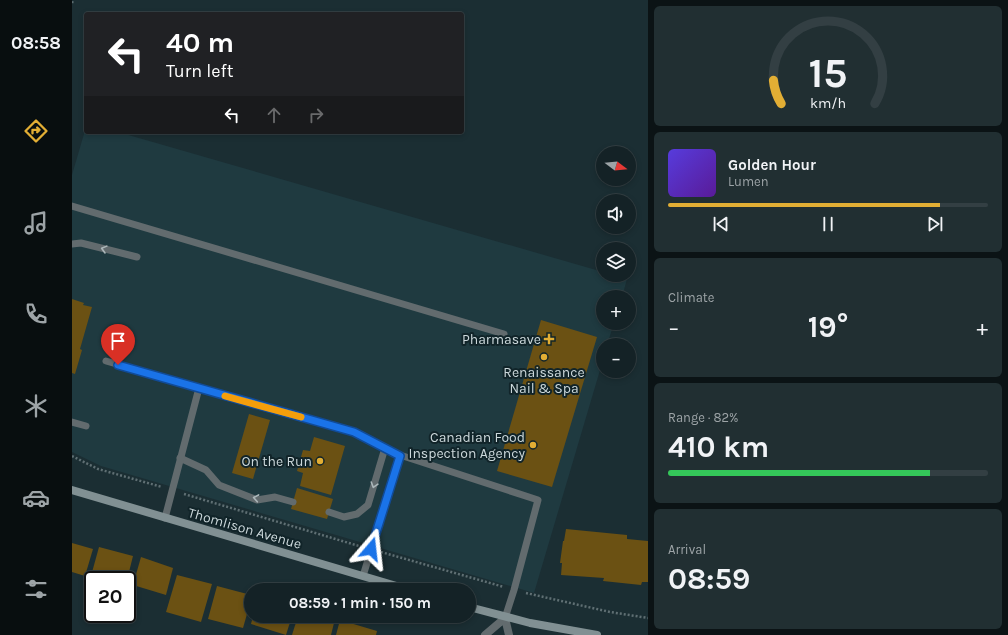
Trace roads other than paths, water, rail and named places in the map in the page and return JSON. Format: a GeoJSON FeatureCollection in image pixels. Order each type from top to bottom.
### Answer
{"type":"FeatureCollection","features":[{"type":"Feature","properties":{"kind":"street","name":"Thomlison Avenue"},"geometry":{"type":"LineString","coordinates":[[72,490],[386,583]]}},
{"type":"Feature","properties":{"kind":"street"},"geometry":{"type":"LineString","coordinates":[[476,609],[505,618],[547,627],[597,635]]}},
{"type":"Feature","properties":{"kind":"street"},"geometry":{"type":"LineString","coordinates":[[485,635],[505,618]]}},
{"type":"Feature","properties":{"kind":"street"},"geometry":{"type":"LineString","coordinates":[[505,618],[509,635]]}},
{"type":"Feature","properties":{"kind":"lane"},"geometry":{"type":"LineString","coordinates":[[72,206],[504,334]]}},
{"type":"Feature","properties":{"kind":"lane"},"geometry":{"type":"LineString","coordinates":[[72,244],[81,243],[137,257]]}},
{"type":"Feature","properties":{"kind":"lane"},"geometry":{"type":"LineString","coordinates":[[106,361],[354,432],[400,456],[538,500],[505,618]]}},
{"type":"Feature","properties":{"kind":"lane"},"geometry":{"type":"LineString","coordinates":[[165,518],[199,388]]}},
{"type":"Feature","properties":{"kind":"lane"},"geometry":{"type":"LineString","coordinates":[[72,422],[86,426]]}},
{"type":"Feature","properties":{"kind":"lane"},"geometry":{"type":"LineString","coordinates":[[329,512],[344,516],[357,514],[368,505],[385,448]]}},
{"type":"Feature","properties":{"kind":"lane"},"geometry":{"type":"LineString","coordinates":[[363,576],[400,456]]}},
{"type":"Feature","properties":{"kind":"lane"},"geometry":{"type":"LineString","coordinates":[[180,458],[206,470],[219,485],[257,500],[275,497],[293,502]]}},
{"type":"Feature","properties":{"kind":"place","name":"Pharmasave"},"geometry":{"type":"Point","coordinates":[549,339]}},
{"type":"Feature","properties":{"kind":"place","name":"Renaissance Nail & Spa"},"geometry":{"type":"Point","coordinates":[544,357]}},
{"type":"Feature","properties":{"kind":"place","name":"Canadian Food Inspection Agency"},"geometry":{"type":"Point","coordinates":[533,445]}},
{"type":"Feature","properties":{"kind":"place","name":"On the Run"},"geometry":{"type":"Point","coordinates":[320,461]}}]}
